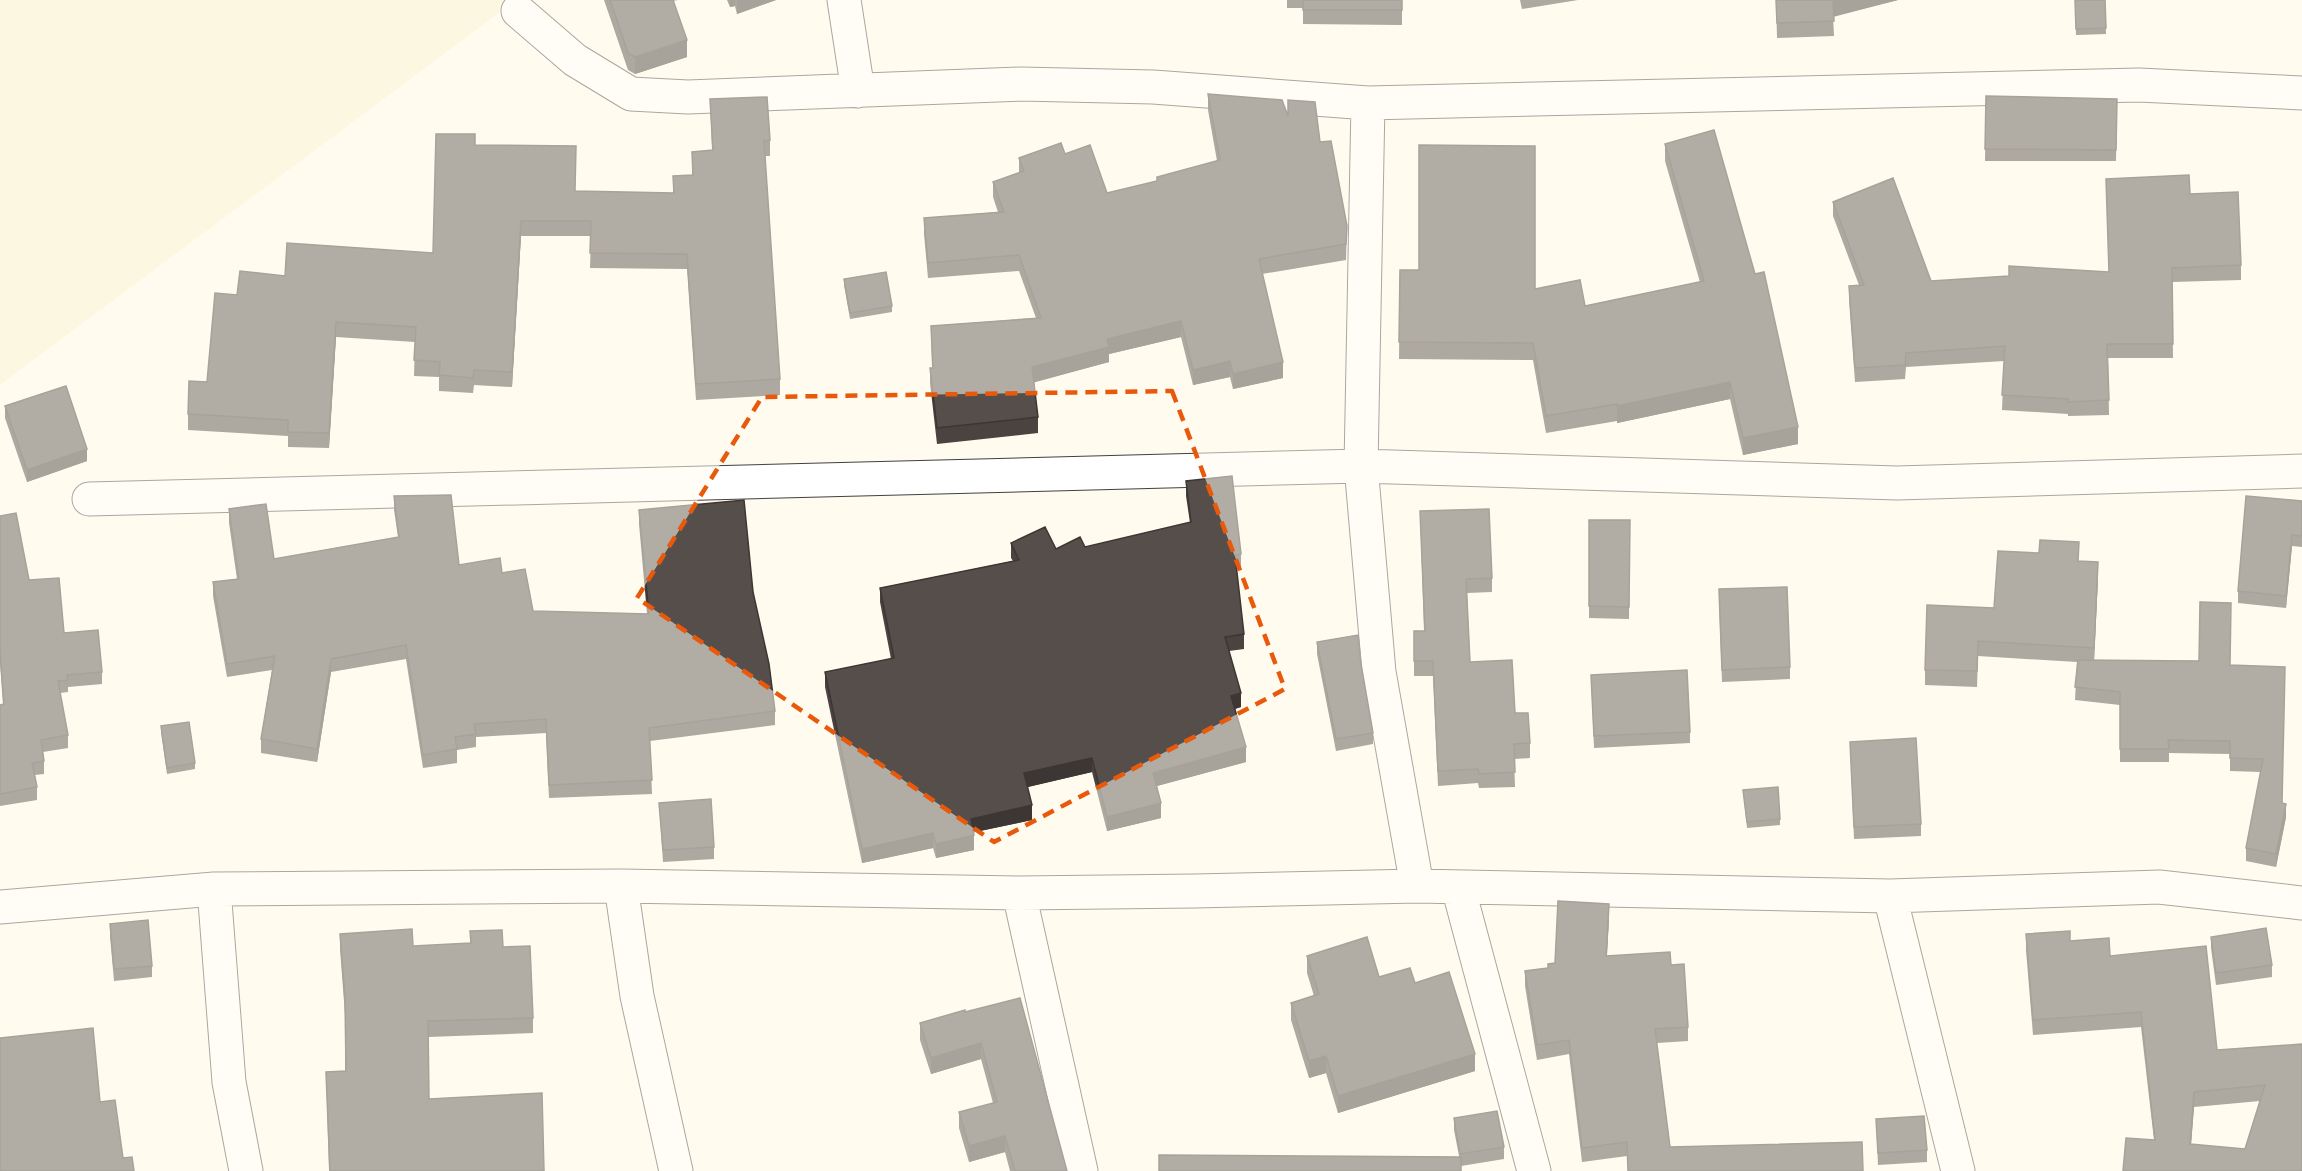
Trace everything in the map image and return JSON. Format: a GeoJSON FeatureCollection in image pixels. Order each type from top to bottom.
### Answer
{"type":"FeatureCollection","features":[{"type":"Feature","properties":{"kind":"street"},"geometry":{"type":"LineString","coordinates":[[844,0],[858,91]]}},
{"type":"Feature","properties":{"kind":"street"},"geometry":{"type":"LineString","coordinates":[[518,11],[575,60],[631,94],[688,97],[1045,85],[1153,87],[1368,103],[2139,86],[2302,93]]}},
{"type":"Feature","properties":{"kind":"street"},"geometry":{"type":"LineString","coordinates":[[1368,103],[1361,466],[1379,672],[1417,886]]}},
{"type":"Feature","properties":{"kind":"street"},"geometry":{"type":"LineString","coordinates":[[89,500],[1361,466],[1897,483],[2302,471]]}},
{"type":"Feature","properties":{"kind":"street"},"geometry":{"type":"LineString","coordinates":[[621,886],[637,996],[676,1171]]}},
{"type":"Feature","properties":{"kind":"street"},"geometry":{"type":"LineString","coordinates":[[0,907],[214,889],[621,886],[1019,893],[1417,886],[1890,896],[2159,887],[2302,903]]}},
{"type":"Feature","properties":{"kind":"street"},"geometry":{"type":"LineString","coordinates":[[1458,887],[1534,1171]]}},
{"type":"Feature","properties":{"kind":"street"},"geometry":{"type":"LineString","coordinates":[[214,889],[229,1082],[246,1171]]}},
{"type":"Feature","properties":{"kind":"street"},"geometry":{"type":"LineString","coordinates":[[1019,893],[1081,1171]]}},
{"type":"Feature","properties":{"kind":"street"},"geometry":{"type":"LineString","coordinates":[[1890,896],[1958,1171]]}},
{"type":"Feature","properties":{"kind":"highlighted area"},"geometry":{"type":"Polygon","coordinates":[[[1172,391],[1285,689],[994,842],[637,598],[762,397],[1172,391]]]}},
{"type":"Feature","properties":{"kind":"shaded area"},"geometry":{"type":"Polygon","coordinates":[[[0,0],[516,0],[0,385],[0,0]]]}},
{"type":"Feature","properties":{"kind":"building"},"geometry":{"type":"Polygon","coordinates":[[[610,0],[673,0],[687,40],[635,57],[628,53],[610,0]]]}},
{"type":"Feature","properties":{"kind":"building"},"geometry":{"type":"Polygon","coordinates":[[[1303,0],[1402,0],[1402,10],[1303,10],[1303,0]]]}},
{"type":"Feature","properties":{"kind":"building"},"geometry":{"type":"Polygon","coordinates":[[[1776,0],[1840,0],[1833,2],[1834,21],[1777,23],[1776,0]]]}},
{"type":"Feature","properties":{"kind":"building"},"geometry":{"type":"Polygon","coordinates":[[[2075,0],[2105,0],[2106,28],[2076,29],[2075,0]]]}},
{"type":"Feature","properties":{"kind":"building"},"geometry":{"type":"Polygon","coordinates":[[[1208,94],[1282,100],[1288,116],[1288,100],[1315,102],[1320,142],[1331,141],[1347,226],[1346,244],[1259,259],[1283,362],[1233,374],[1230,361],[1193,370],[1181,321],[1107,339],[1109,347],[1032,367],[1038,417],[937,428],[930,368],[933,368],[931,326],[1041,318],[1019,255],[928,263],[924,218],[1004,212],[993,182],[1024,171],[1019,158],[1061,143],[1065,154],[1090,145],[1107,193],[1157,181],[1157,177],[1220,160],[1208,94]]]}},
{"type":"Feature","properties":{"kind":"building"},"geometry":{"type":"Polygon","coordinates":[[[1986,96],[2117,99],[2116,150],[1985,149],[1986,96]]]}},
{"type":"Feature","properties":{"kind":"building"},"geometry":{"type":"Polygon","coordinates":[[[767,97],[770,140],[764,141],[780,379],[696,384],[687,254],[590,253],[591,221],[521,221],[512,372],[474,370],[473,378],[439,375],[440,362],[414,360],[416,327],[336,322],[329,433],[288,432],[288,420],[188,414],[189,381],[207,382],[215,293],[237,295],[240,271],[285,276],[287,243],[433,253],[436,134],[475,134],[475,145],[576,146],[575,191],[674,193],[673,176],[693,175],[692,152],[713,150],[710,99],[767,97]]]}},
{"type":"Feature","properties":{"kind":"building"},"geometry":{"type":"Polygon","coordinates":[[[1714,130],[1755,274],[1764,272],[1798,427],[1743,438],[1730,382],[1617,406],[1617,404],[1546,416],[1533,343],[1399,342],[1400,270],[1419,270],[1419,145],[1535,146],[1535,289],[1580,280],[1585,306],[1704,281],[1665,144],[1714,130]]]}},
{"type":"Feature","properties":{"kind":"building"},"geometry":{"type":"Polygon","coordinates":[[[2189,175],[2190,194],[2238,192],[2241,265],[2172,268],[2173,344],[2107,344],[2109,400],[2068,402],[2068,399],[2002,395],[2005,346],[1906,353],[1905,365],[1855,368],[1849,286],[1864,285],[1833,202],[1893,178],[1931,281],[2009,276],[2009,266],[2109,272],[2106,179],[2189,175]]]}},
{"type":"Feature","properties":{"kind":"building"},"geometry":{"type":"Polygon","coordinates":[[[886,272],[892,306],[850,313],[844,279],[886,272]]]}},
{"type":"Feature","properties":{"kind":"building"},"geometry":{"type":"Polygon","coordinates":[[[66,386],[87,449],[27,470],[5,406],[66,386]]]}},
{"type":"Feature","properties":{"kind":"building"},"geometry":{"type":"Polygon","coordinates":[[[1232,476],[1241,554],[1235,555],[1244,634],[1225,637],[1241,693],[1231,696],[1246,747],[1153,773],[1161,803],[1107,817],[1092,758],[1024,773],[1032,805],[971,819],[974,835],[936,844],[933,833],[862,849],[825,672],[894,658],[880,588],[1019,560],[1011,543],[1045,527],[1056,549],[1080,537],[1085,547],[1191,522],[1186,481],[1232,476]]]}},
{"type":"Feature","properties":{"kind":"building"},"geometry":{"type":"Polygon","coordinates":[[[451,495],[459,565],[500,558],[502,573],[525,569],[533,611],[649,614],[639,510],[744,500],[753,592],[769,664],[775,711],[649,728],[652,780],[549,785],[546,719],[474,724],[476,734],[455,737],[457,749],[423,755],[406,645],[331,659],[317,749],[261,739],[275,656],[227,664],[213,582],[239,579],[229,509],[266,504],[274,559],[399,537],[394,496],[451,495]]]}},
{"type":"Feature","properties":{"kind":"building"},"geometry":{"type":"Polygon","coordinates":[[[2246,496],[2302,501],[2302,536],[2292,535],[2286,596],[2238,591],[2246,496]]]}},
{"type":"Feature","properties":{"kind":"building"},"geometry":{"type":"Polygon","coordinates":[[[1489,509],[1492,578],[1466,579],[1470,662],[1512,660],[1515,713],[1528,713],[1530,743],[1514,744],[1515,772],[1479,774],[1478,769],[1438,771],[1433,661],[1414,661],[1414,631],[1425,631],[1420,511],[1489,509]]]}},
{"type":"Feature","properties":{"kind":"building"},"geometry":{"type":"Polygon","coordinates":[[[16,513],[29,580],[59,578],[64,633],[98,630],[102,672],[67,675],[68,680],[58,681],[68,735],[41,740],[44,761],[32,763],[37,787],[0,794],[0,705],[4,704],[0,651],[0,516],[16,513]]]}},
{"type":"Feature","properties":{"kind":"building"},"geometry":{"type":"Polygon","coordinates":[[[1589,520],[1630,520],[1629,607],[1589,606],[1589,520]]]}},
{"type":"Feature","properties":{"kind":"building"},"geometry":{"type":"Polygon","coordinates":[[[2040,540],[2079,542],[2078,561],[2098,562],[2094,648],[1978,641],[1977,671],[1925,670],[1927,605],[1994,608],[1998,551],[2039,553],[2040,540]]]}},
{"type":"Feature","properties":{"kind":"building"},"geometry":{"type":"Polygon","coordinates":[[[1787,587],[1790,667],[1722,670],[1719,589],[1787,587]]]}},
{"type":"Feature","properties":{"kind":"building"},"geometry":{"type":"Polygon","coordinates":[[[2200,602],[2231,603],[2230,665],[2285,667],[2282,803],[2286,804],[2276,854],[2246,848],[2263,759],[2230,758],[2230,741],[2168,740],[2169,749],[2120,749],[2120,692],[2075,687],[2078,660],[2199,661],[2200,602]]]}},
{"type":"Feature","properties":{"kind":"building"},"geometry":{"type":"Polygon","coordinates":[[[1358,635],[1373,733],[1336,739],[1317,642],[1358,635]]]}},
{"type":"Feature","properties":{"kind":"building"},"geometry":{"type":"Polygon","coordinates":[[[1687,670],[1690,732],[1594,736],[1591,675],[1687,670]]]}},
{"type":"Feature","properties":{"kind":"building"},"geometry":{"type":"Polygon","coordinates":[[[189,722],[195,763],[167,768],[161,726],[189,722]]]}},
{"type":"Feature","properties":{"kind":"building"},"geometry":{"type":"Polygon","coordinates":[[[1916,738],[1921,824],[1854,827],[1850,742],[1916,738]]]}},
{"type":"Feature","properties":{"kind":"building"},"geometry":{"type":"Polygon","coordinates":[[[1778,787],[1780,819],[1747,822],[1743,790],[1778,787]]]}},
{"type":"Feature","properties":{"kind":"building"},"geometry":{"type":"Polygon","coordinates":[[[711,799],[714,847],[663,850],[659,803],[711,799]]]}},
{"type":"Feature","properties":{"kind":"building"},"geometry":{"type":"Polygon","coordinates":[[[1558,901],[1609,904],[1606,956],[1670,952],[1671,965],[1684,964],[1688,1027],[1655,1029],[1670,1147],[1862,1142],[1863,1171],[1628,1171],[1627,1142],[1582,1148],[1569,1040],[1537,1045],[1525,971],[1548,968],[1548,964],[1555,963],[1558,901]]]}},
{"type":"Feature","properties":{"kind":"building"},"geometry":{"type":"Polygon","coordinates":[[[148,920],[152,966],[114,969],[110,924],[148,920]]]}},
{"type":"Feature","properties":{"kind":"building"},"geometry":{"type":"Polygon","coordinates":[[[2266,928],[2272,965],[2216,973],[2211,937],[2266,928]]]}},
{"type":"Feature","properties":{"kind":"building"},"geometry":{"type":"Polygon","coordinates":[[[412,929],[413,946],[471,943],[470,931],[502,930],[503,947],[530,946],[533,1018],[428,1021],[429,1099],[542,1093],[544,1171],[330,1171],[326,1072],[346,1071],[345,999],[340,934],[412,929]]]}},
{"type":"Feature","properties":{"kind":"building"},"geometry":{"type":"Polygon","coordinates":[[[2070,931],[2070,941],[2109,938],[2110,956],[2206,946],[2217,1050],[2302,1044],[2302,1171],[2123,1171],[2126,1138],[2155,1140],[2141,1012],[2033,1020],[2026,934],[2070,931]],[[2265,1085],[2194,1092],[2190,1144],[2245,1149],[2265,1085]]]}},
{"type":"Feature","properties":{"kind":"building"},"geometry":{"type":"Polygon","coordinates":[[[1367,937],[1379,977],[1410,968],[1415,983],[1449,972],[1475,1054],[1338,1096],[1326,1056],[1309,1061],[1291,1003],[1319,994],[1307,956],[1367,937]]]}},
{"type":"Feature","properties":{"kind":"building"},"geometry":{"type":"Polygon","coordinates":[[[1020,998],[1067,1171],[1015,1171],[1005,1136],[969,1146],[959,1112],[997,1102],[981,1043],[931,1058],[920,1023],[1020,998]]]}},
{"type":"Feature","properties":{"kind":"building"},"geometry":{"type":"Polygon","coordinates":[[[93,1028],[100,1102],[115,1100],[123,1158],[132,1157],[134,1171],[0,1171],[0,1038],[93,1028]]]}},
{"type":"Feature","properties":{"kind":"building"},"geometry":{"type":"Polygon","coordinates":[[[1497,1111],[1504,1147],[1460,1154],[1454,1118],[1497,1111]]]}},
{"type":"Feature","properties":{"kind":"building"},"geometry":{"type":"Polygon","coordinates":[[[1924,1116],[1927,1150],[1878,1153],[1876,1119],[1924,1116]]]}},
{"type":"Feature","properties":{"kind":"building"},"geometry":{"type":"Polygon","coordinates":[[[1159,1155],[1461,1157],[1461,1171],[1159,1171],[1159,1155]]]}}]}
